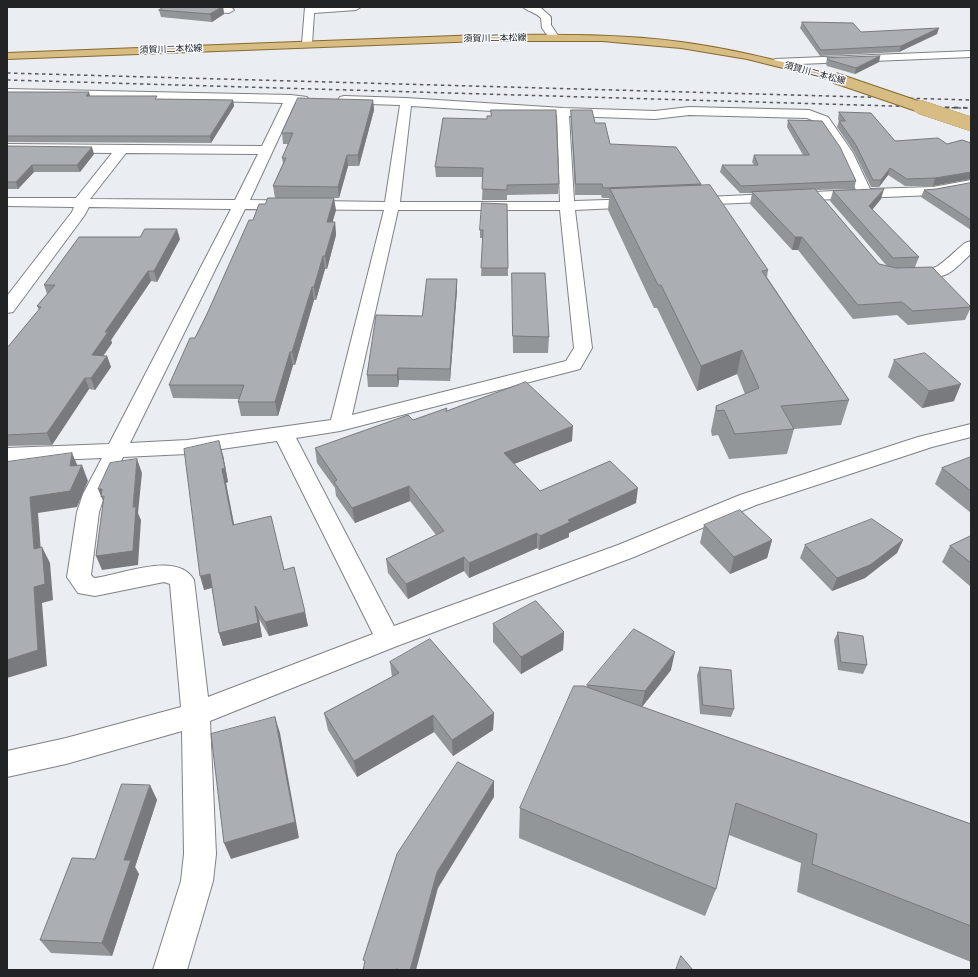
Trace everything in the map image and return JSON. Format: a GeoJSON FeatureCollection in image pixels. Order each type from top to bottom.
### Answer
{"type":"FeatureCollection","features":[{"type":"Feature","properties":{"kind":"main road","name":"須賀川二本松線"},"geometry":{"type":"LineString","coordinates":[[7,56],[488,38],[602,38],[659,43],[747,56],[775,62],[835,78],[971,124]]}},
{"type":"Feature","properties":{"kind":"street"},"geometry":{"type":"LineString","coordinates":[[188,7],[229,10]]}},
{"type":"Feature","properties":{"kind":"street"},"geometry":{"type":"LineString","coordinates":[[306,44],[309,8],[356,7]]}},
{"type":"Feature","properties":{"kind":"street"},"geometry":{"type":"LineString","coordinates":[[528,7],[543,13],[546,17],[545,22],[548,29],[554,37]]}},
{"type":"Feature","properties":{"kind":"street"},"geometry":{"type":"LineString","coordinates":[[775,62],[971,54]]}},
{"type":"Feature","properties":{"kind":"street"},"geometry":{"type":"LineString","coordinates":[[7,92],[314,100]]}},
{"type":"Feature","properties":{"kind":"street"},"geometry":{"type":"LineString","coordinates":[[170,970],[197,881],[200,854],[196,714],[182,580],[176,576],[164,574],[95,587],[87,586],[78,577],[88,512],[94,494],[118,450],[291,99]]}},
{"type":"Feature","properties":{"kind":"street"},"geometry":{"type":"LineString","coordinates":[[329,100],[406,102],[563,112],[655,115],[689,111],[809,114],[824,120],[846,153],[865,194]]}},
{"type":"Feature","properties":{"kind":"street"},"geometry":{"type":"LineString","coordinates":[[340,425],[392,206],[406,102]]}},
{"type":"Feature","properties":{"kind":"street"},"geometry":{"type":"LineString","coordinates":[[7,455],[187,447],[340,425],[573,365],[583,348],[567,206],[563,112]]}},
{"type":"Feature","properties":{"kind":"street"},"geometry":{"type":"LineString","coordinates":[[7,148],[266,150]]}},
{"type":"Feature","properties":{"kind":"street"},"geometry":{"type":"LineString","coordinates":[[7,308],[79,213],[83,203],[83,197],[122,149]]}},
{"type":"Feature","properties":{"kind":"street"},"geometry":{"type":"LineString","coordinates":[[676,202],[933,191],[971,184]]}},
{"type":"Feature","properties":{"kind":"street"},"geometry":{"type":"LineString","coordinates":[[816,196],[826,208]]}},
{"type":"Feature","properties":{"kind":"street"},"geometry":{"type":"LineString","coordinates":[[7,202],[241,203],[392,206],[567,206],[653,203]]}},
{"type":"Feature","properties":{"kind":"street"},"geometry":{"type":"LineString","coordinates":[[892,276],[926,274],[942,270],[971,246]]}},
{"type":"Feature","properties":{"kind":"street"},"geometry":{"type":"LineString","coordinates":[[7,764],[66,751],[196,714],[388,639],[626,551],[748,500],[926,442],[971,430]]}},
{"type":"Feature","properties":{"kind":"street"},"geometry":{"type":"LineString","coordinates":[[283,433],[388,639]]}},
{"type":"Feature","properties":{"kind":"building"},"geometry":{"type":"Polygon","coordinates":[[[164,7],[222,7],[210,14],[159,10],[164,7]]]}},
{"type":"Feature","properties":{"kind":"building"},"geometry":{"type":"Polygon","coordinates":[[[802,22],[853,23],[861,32],[939,28],[901,46],[821,50],[802,22]]]}},
{"type":"Feature","properties":{"kind":"building"},"geometry":{"type":"Polygon","coordinates":[[[880,56],[856,68],[829,60],[827,58],[880,56]]]}},
{"type":"Feature","properties":{"kind":"building"},"geometry":{"type":"Polygon","coordinates":[[[7,92],[89,92],[86,96],[157,96],[155,99],[233,100],[210,136],[7,136],[7,92]]]}},
{"type":"Feature","properties":{"kind":"building"},"geometry":{"type":"Polygon","coordinates":[[[298,98],[373,100],[358,155],[347,155],[338,187],[273,186],[286,158],[282,158],[293,133],[282,133],[298,98]]]}},
{"type":"Feature","properties":{"kind":"building"},"geometry":{"type":"Polygon","coordinates":[[[491,110],[556,110],[559,184],[507,185],[507,190],[482,189],[483,168],[435,167],[443,118],[487,119],[487,116],[491,116],[491,110]]]}},
{"type":"Feature","properties":{"kind":"building"},"geometry":{"type":"Polygon","coordinates":[[[571,110],[592,110],[595,123],[605,123],[610,144],[676,147],[701,184],[603,188],[602,184],[576,184],[571,110]]]}},
{"type":"Feature","properties":{"kind":"building"},"geometry":{"type":"Polygon","coordinates":[[[839,112],[871,113],[895,141],[938,138],[947,144],[962,140],[971,143],[971,172],[935,178],[907,179],[890,168],[881,180],[873,180],[856,145],[839,121],[845,121],[839,112]]]}},
{"type":"Feature","properties":{"kind":"building"},"geometry":{"type":"Polygon","coordinates":[[[788,120],[822,121],[840,147],[856,181],[741,186],[722,165],[758,165],[754,155],[809,155],[788,120]]]}},
{"type":"Feature","properties":{"kind":"building"},"geometry":{"type":"Polygon","coordinates":[[[7,146],[92,147],[77,165],[32,165],[16,182],[7,182],[7,146]]]}},
{"type":"Feature","properties":{"kind":"building"},"geometry":{"type":"Polygon","coordinates":[[[971,183],[971,220],[924,190],[936,189],[971,183]]]}},
{"type":"Feature","properties":{"kind":"building"},"geometry":{"type":"Polygon","coordinates":[[[710,185],[768,270],[762,271],[849,400],[781,406],[794,429],[735,434],[724,410],[717,411],[716,406],[759,388],[742,350],[701,366],[661,285],[658,285],[610,189],[710,185]]]}},
{"type":"Feature","properties":{"kind":"building"},"geometry":{"type":"Polygon","coordinates":[[[815,189],[879,264],[896,268],[932,267],[971,307],[913,311],[902,302],[858,305],[802,237],[795,237],[752,192],[815,189]]]}},
{"type":"Feature","properties":{"kind":"building"},"geometry":{"type":"Polygon","coordinates":[[[884,189],[869,206],[919,257],[893,258],[833,191],[884,189]]]}},
{"type":"Feature","properties":{"kind":"building"},"geometry":{"type":"Polygon","coordinates":[[[268,198],[334,198],[327,222],[335,222],[325,256],[323,256],[314,287],[312,287],[292,352],[290,352],[275,402],[238,402],[244,385],[169,385],[190,338],[195,338],[207,314],[249,220],[253,220],[259,204],[265,204],[268,198]]]}},
{"type":"Feature","properties":{"kind":"building"},"geometry":{"type":"Polygon","coordinates":[[[482,203],[507,204],[508,268],[481,268],[483,230],[480,230],[482,203]]]}},
{"type":"Feature","properties":{"kind":"building"},"geometry":{"type":"Polygon","coordinates":[[[145,229],[177,229],[154,271],[148,271],[105,332],[108,332],[92,355],[107,356],[91,378],[85,378],[47,433],[7,435],[7,348],[41,307],[37,306],[55,285],[44,285],[79,237],[140,237],[145,229]]]}},
{"type":"Feature","properties":{"kind":"building"},"geometry":{"type":"Polygon","coordinates":[[[512,273],[545,273],[549,337],[513,336],[512,273]]]}},
{"type":"Feature","properties":{"kind":"building"},"geometry":{"type":"Polygon","coordinates":[[[427,279],[457,279],[450,369],[398,368],[397,375],[367,375],[376,315],[422,316],[427,279]]]}},
{"type":"Feature","properties":{"kind":"building"},"geometry":{"type":"Polygon","coordinates":[[[925,353],[961,384],[929,391],[894,360],[925,353]]]}},
{"type":"Feature","properties":{"kind":"building"},"geometry":{"type":"Polygon","coordinates":[[[526,382],[573,426],[504,453],[540,491],[610,461],[638,488],[568,520],[570,522],[540,536],[537,533],[469,563],[464,557],[406,584],[386,559],[444,531],[409,486],[352,508],[334,482],[337,480],[315,448],[408,415],[413,420],[447,408],[446,411],[526,382]]]}},
{"type":"Feature","properties":{"kind":"building"},"geometry":{"type":"Polygon","coordinates":[[[219,441],[225,468],[222,469],[233,525],[271,516],[284,570],[294,567],[305,612],[265,622],[255,606],[258,623],[219,633],[210,574],[200,576],[184,449],[219,441]]]}},
{"type":"Feature","properties":{"kind":"building"},"geometry":{"type":"Polygon","coordinates":[[[72,453],[70,466],[82,465],[70,491],[30,497],[34,549],[42,547],[45,584],[34,587],[38,650],[7,660],[7,462],[72,453]]]}},
{"type":"Feature","properties":{"kind":"building"},"geometry":{"type":"Polygon","coordinates":[[[971,457],[971,491],[942,468],[971,457]]]}},
{"type":"Feature","properties":{"kind":"building"},"geometry":{"type":"Polygon","coordinates":[[[137,459],[133,507],[136,507],[133,551],[96,556],[104,496],[101,497],[102,489],[98,489],[110,463],[137,459]]]}},
{"type":"Feature","properties":{"kind":"building"},"geometry":{"type":"Polygon","coordinates":[[[740,510],[772,540],[734,557],[704,525],[740,510]]]}},
{"type":"Feature","properties":{"kind":"building"},"geometry":{"type":"Polygon","coordinates":[[[872,519],[903,540],[870,565],[837,578],[805,545],[872,519]]]}},
{"type":"Feature","properties":{"kind":"building"},"geometry":{"type":"Polygon","coordinates":[[[971,536],[971,563],[950,546],[971,536]]]}},
{"type":"Feature","properties":{"kind":"building"},"geometry":{"type":"Polygon","coordinates":[[[536,601],[564,632],[521,657],[493,624],[536,601]]]}},
{"type":"Feature","properties":{"kind":"building"},"geometry":{"type":"Polygon","coordinates":[[[634,629],[675,652],[645,691],[587,685],[634,629]]]}},
{"type":"Feature","properties":{"kind":"building"},"geometry":{"type":"Polygon","coordinates":[[[838,632],[863,636],[867,665],[841,662],[838,632]]]}},
{"type":"Feature","properties":{"kind":"building"},"geometry":{"type":"Polygon","coordinates":[[[430,639],[494,713],[452,740],[433,715],[354,761],[324,713],[399,673],[390,662],[430,639]]]}},
{"type":"Feature","properties":{"kind":"building"},"geometry":{"type":"Polygon","coordinates":[[[700,667],[731,670],[734,709],[703,705],[700,667]]]}},
{"type":"Feature","properties":{"kind":"building"},"geometry":{"type":"Polygon","coordinates":[[[574,686],[584,686],[971,824],[971,926],[812,864],[817,834],[736,803],[716,889],[520,808],[574,686]]]}},
{"type":"Feature","properties":{"kind":"building"},"geometry":{"type":"Polygon","coordinates":[[[275,717],[295,822],[224,843],[211,734],[275,717]]]}},
{"type":"Feature","properties":{"kind":"building"},"geometry":{"type":"Polygon","coordinates":[[[458,762],[494,781],[437,872],[410,970],[363,970],[365,961],[363,960],[397,854],[458,762]]]}},
{"type":"Feature","properties":{"kind":"building"},"geometry":{"type":"Polygon","coordinates":[[[122,784],[150,785],[124,860],[131,860],[102,943],[40,940],[72,858],[95,859],[122,784]]]}},
{"type":"Feature","properties":{"kind":"building"},"geometry":{"type":"Polygon","coordinates":[[[681,956],[693,970],[676,970],[681,956]]]}},
{"type":"Feature","properties":{"kind":"railway"},"geometry":{"type":"LineString","coordinates":[[7,73],[971,100]]}},
{"type":"Feature","properties":{"kind":"railway"},"geometry":{"type":"LineString","coordinates":[[7,80],[961,108]]}},
{"type":"Feature","properties":{"kind":"railway"},"geometry":{"type":"LineString","coordinates":[[927,107],[971,108]]}}]}
